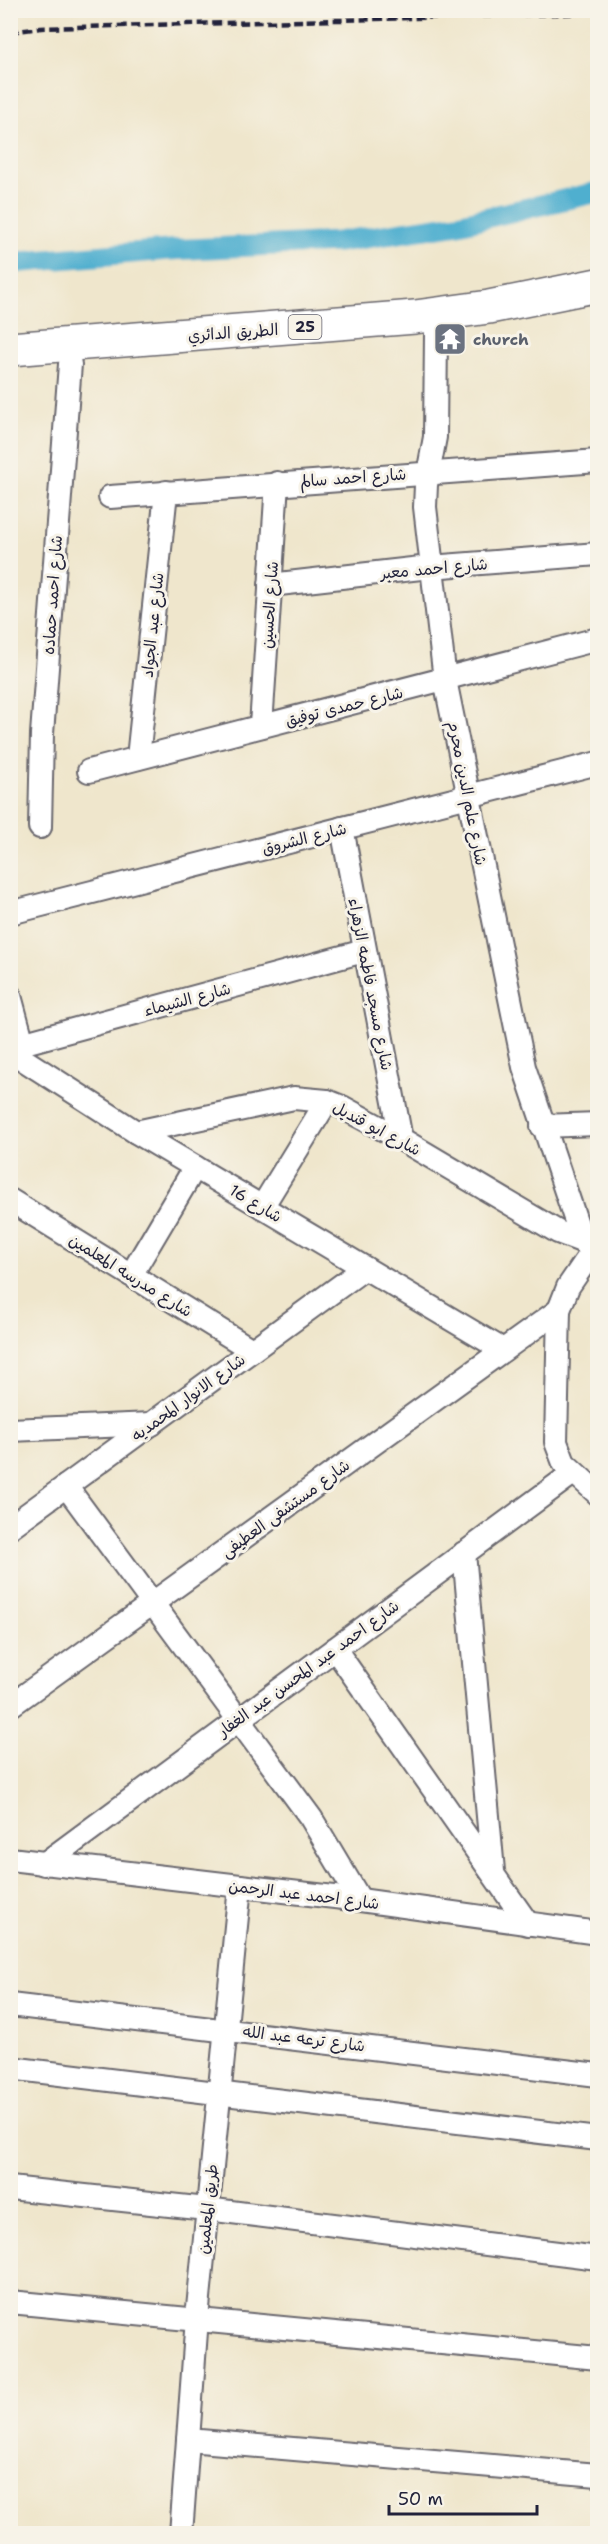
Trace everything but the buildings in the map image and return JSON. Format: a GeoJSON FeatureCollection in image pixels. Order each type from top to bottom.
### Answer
{"type":"FeatureCollection","features":[{"type":"Feature","properties":{"kind":"highway","name":"الطريق الدائري"},"geometry":{"type":"LineString","coordinates":[[10,349],[415,317],[489,307],[597,285]]}},
{"type":"Feature","properties":{"kind":"highway","name":"الطريق الدائري"},"geometry":{"type":"LineString","coordinates":[[10,370],[436,333],[597,308]]}},
{"type":"Feature","properties":{"kind":"street","name":"شارع علم الدين محرم"},"geometry":{"type":"LineString","coordinates":[[436,333],[435,437],[425,507],[430,567],[445,680],[524,1067],[542,1126],[592,1245]]}},
{"type":"Feature","properties":{"kind":"street","name":"شارع احمد حماده"},"geometry":{"type":"LineString","coordinates":[[40,826],[42,734],[70,364]]}},
{"type":"Feature","properties":{"kind":"street","name":"شارع احمد سالم"},"geometry":{"type":"LineString","coordinates":[[110,497],[597,461]]}},
{"type":"Feature","properties":{"kind":"street","name":"شارع الحسين"},"geometry":{"type":"LineString","coordinates":[[261,726],[277,483]]}},
{"type":"Feature","properties":{"kind":"street","name":"شارع عبد الجواد"},"geometry":{"type":"LineString","coordinates":[[138,758],[166,492]]}},
{"type":"Feature","properties":{"kind":"street","name":"شارع احمد معبر"},"geometry":{"type":"LineString","coordinates":[[270,585],[430,567],[597,554]]}},
{"type":"Feature","properties":{"kind":"street","name":"شارع حمدى توفيق"},"geometry":{"type":"LineString","coordinates":[[89,771],[597,639]]}},
{"type":"Feature","properties":{"kind":"street","name":"شارع الشروق"},"geometry":{"type":"LineString","coordinates":[[10,912],[469,796],[596,770]]}},
{"type":"Feature","properties":{"kind":"street","name":"شارع مسجد فاطمه الزهراء"},"geometry":{"type":"LineString","coordinates":[[342,828],[401,1139]]}},
{"type":"Feature","properties":{"kind":"street","name":"شارع الشيماء"},"geometry":{"type":"LineString","coordinates":[[15,1048],[364,951]]}},
{"type":"Feature","properties":{"kind":"street"},"geometry":{"type":"LineString","coordinates":[[10,996],[15,1048]]}},
{"type":"Feature","properties":{"kind":"street","name":"شارع 16"},"geometry":{"type":"LineString","coordinates":[[15,1048],[136,1132],[503,1350]]}},
{"type":"Feature","properties":{"kind":"street","name":"شارع ابو قنديل"},"geometry":{"type":"LineString","coordinates":[[136,1132],[294,1098],[327,1101],[401,1139],[546,1225],[592,1245]]}},
{"type":"Feature","properties":{"kind":"street"},"geometry":{"type":"LineString","coordinates":[[262,1207],[327,1101]]}},
{"type":"Feature","properties":{"kind":"street"},"geometry":{"type":"LineString","coordinates":[[542,1126],[597,1124]]}},
{"type":"Feature","properties":{"kind":"street"},"geometry":{"type":"LineString","coordinates":[[131,1275],[195,1167]]}},
{"type":"Feature","properties":{"kind":"street","name":"شارع مدرسه المعلمين"},"geometry":{"type":"LineString","coordinates":[[10,1200],[252,1350]]}},
{"type":"Feature","properties":{"kind":"street"},"geometry":{"type":"LineString","coordinates":[[592,1245],[568,1287],[559,1310],[556,1442],[564,1463],[597,1494]]}},
{"type":"Feature","properties":{"kind":"street","name":"شارع الانوار المحمديه"},"geometry":{"type":"LineString","coordinates":[[10,1527],[365,1268]]}},
{"type":"Feature","properties":{"kind":"street","name":"شارع مستشفى العطيفى"},"geometry":{"type":"LineString","coordinates":[[10,1706],[559,1310]]}},
{"type":"Feature","properties":{"kind":"street"},"geometry":{"type":"LineString","coordinates":[[10,1430],[152,1424]]}},
{"type":"Feature","properties":{"kind":"street","name":"شارع احمد عبد المحسن عبد الغفار"},"geometry":{"type":"LineString","coordinates":[[44,1864],[573,1473]]}},
{"type":"Feature","properties":{"kind":"street"},"geometry":{"type":"LineString","coordinates":[[66,1486],[311,1818],[360,1900]]}},
{"type":"Feature","properties":{"kind":"street"},"geometry":{"type":"LineString","coordinates":[[464,1553],[494,1873]]}},
{"type":"Feature","properties":{"kind":"street"},"geometry":{"type":"LineString","coordinates":[[335,1648],[528,1924]]}},
{"type":"Feature","properties":{"kind":"street","name":"شارع احمد عبد الرحمن"},"geometry":{"type":"LineString","coordinates":[[10,1859],[360,1900],[597,1933]]}},
{"type":"Feature","properties":{"kind":"street","name":"طريق المعلمين"},"geometry":{"type":"LineString","coordinates":[[181,2534],[197,2318],[240,1886]]}},
{"type":"Feature","properties":{"kind":"street","name":"شارع ترعه عبد الله"},"geometry":{"type":"LineString","coordinates":[[10,2004],[597,2075]]}},
{"type":"Feature","properties":{"kind":"street"},"geometry":{"type":"LineString","coordinates":[[10,2068],[597,2139]]}},
{"type":"Feature","properties":{"kind":"street"},"geometry":{"type":"LineString","coordinates":[[10,2188],[207,2209],[597,2258]]}},
{"type":"Feature","properties":{"kind":"street"},"geometry":{"type":"LineString","coordinates":[[10,2302],[197,2318],[597,2358]]}},
{"type":"Feature","properties":{"kind":"street"},"geometry":{"type":"LineString","coordinates":[[188,2440],[597,2475]]}},
{"type":"Feature","properties":{"kind":"waterway"},"geometry":{"type":"LineString","coordinates":[[10,263],[168,250],[338,242],[458,224],[598,192]]}},
{"type":"Feature","properties":{"kind":"railway"},"geometry":{"type":"LineString","coordinates":[[10,32],[41,28],[598,13]]}},
{"type":"Feature","properties":{"kind":"place","name":"church"},"geometry":{"type":"Point","coordinates":[450,339]}}]}
